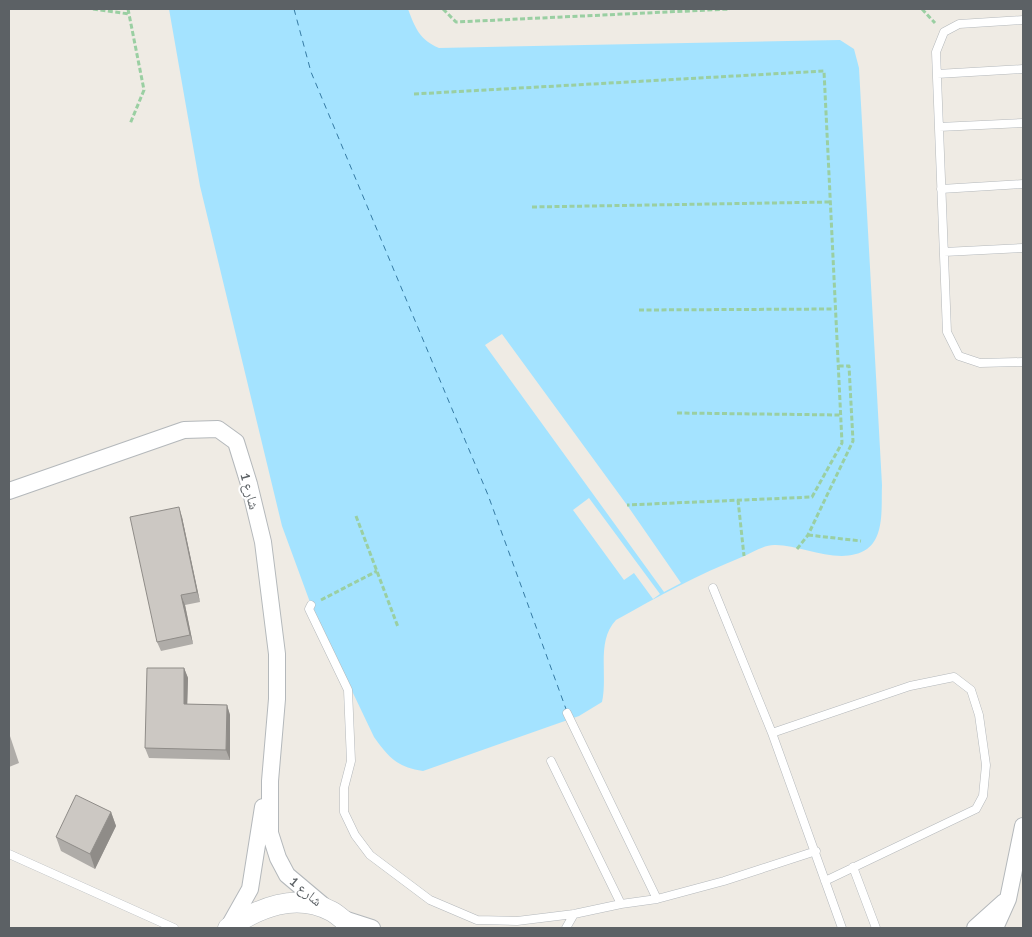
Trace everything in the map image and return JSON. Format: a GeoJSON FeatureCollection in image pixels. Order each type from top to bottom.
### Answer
{"type":"FeatureCollection","features":[{"type":"Feature","properties":{"kind":"street","name":"شارع 1"},"geometry":{"type":"LineString","coordinates":[[9,491],[184,430],[218,429],[236,442],[250,484],[263,542],[277,654],[277,699],[270,781],[270,833],[286,875],[341,919]]}},
{"type":"Feature","properties":{"kind":"street","name":"شارع 1"},"geometry":{"type":"LineString","coordinates":[[228,928],[250,889],[262,813],[270,781]]}},
{"type":"Feature","properties":{"kind":"street"},"geometry":{"type":"LineString","coordinates":[[995,928],[1008,898],[1023,826]]}},
{"type":"Feature","properties":{"kind":"street"},"geometry":{"type":"LineString","coordinates":[[976,928],[1008,898]]}},
{"type":"Feature","properties":{"kind":"street"},"geometry":{"type":"LineString","coordinates":[[228,928],[267,906],[300,902],[341,919],[372,928]]}},
{"type":"Feature","properties":{"kind":"lane"},"geometry":{"type":"LineString","coordinates":[[1023,20],[959,24],[944,32],[936,52],[947,332],[960,356],[980,362],[1023,362]]}},
{"type":"Feature","properties":{"kind":"lane"},"geometry":{"type":"LineString","coordinates":[[937,74],[1023,69]]}},
{"type":"Feature","properties":{"kind":"lane"},"geometry":{"type":"LineString","coordinates":[[939,127],[1023,123]]}},
{"type":"Feature","properties":{"kind":"lane"},"geometry":{"type":"LineString","coordinates":[[941,189],[1023,184]]}},
{"type":"Feature","properties":{"kind":"lane"},"geometry":{"type":"LineString","coordinates":[[944,252],[1023,248]]}},
{"type":"Feature","properties":{"kind":"lane"},"geometry":{"type":"LineString","coordinates":[[713,588],[772,733],[816,851],[842,928]]}},
{"type":"Feature","properties":{"kind":"lane"},"geometry":{"type":"LineString","coordinates":[[311,605],[309,609],[348,690],[351,761],[344,788],[344,812],[355,836],[370,855],[430,900],[476,920],[518,921],[574,914],[657,899],[724,881],[816,851]]}},
{"type":"Feature","properties":{"kind":"lane"},"geometry":{"type":"LineString","coordinates":[[772,733],[910,686],[954,677],[971,690],[979,715],[986,766],[984,796],[976,809],[825,881]]}},
{"type":"Feature","properties":{"kind":"lane"},"geometry":{"type":"LineString","coordinates":[[567,713],[642,873],[657,899]]}},
{"type":"Feature","properties":{"kind":"lane"},"geometry":{"type":"LineString","coordinates":[[551,761],[621,904]]}},
{"type":"Feature","properties":{"kind":"lane"},"geometry":{"type":"LineString","coordinates":[[9,854],[174,928]]}},
{"type":"Feature","properties":{"kind":"lane"},"geometry":{"type":"LineString","coordinates":[[853,867],[876,928]]}},
{"type":"Feature","properties":{"kind":"lane"},"geometry":{"type":"LineString","coordinates":[[566,928],[574,914]]}},
{"type":"Feature","properties":{"kind":"path"},"geometry":{"type":"LineString","coordinates":[[93,9],[129,14]]}},
{"type":"Feature","properties":{"kind":"path"},"geometry":{"type":"LineString","coordinates":[[128,9],[144,90],[130,124]]}},
{"type":"Feature","properties":{"kind":"path"},"geometry":{"type":"LineString","coordinates":[[443,9],[456,22],[730,9]]}},
{"type":"Feature","properties":{"kind":"path"},"geometry":{"type":"LineString","coordinates":[[922,9],[944,32]]}},
{"type":"Feature","properties":{"kind":"path"},"geometry":{"type":"LineString","coordinates":[[414,94],[824,72],[842,443],[812,498],[627,505]]}},
{"type":"Feature","properties":{"kind":"path"},"geometry":{"type":"LineString","coordinates":[[532,207],[830,202]]}},
{"type":"Feature","properties":{"kind":"path"},"geometry":{"type":"LineString","coordinates":[[639,310],[835,309]]}},
{"type":"Feature","properties":{"kind":"path"},"geometry":{"type":"LineString","coordinates":[[797,549],[808,535],[853,441],[849,366],[837,366]]}},
{"type":"Feature","properties":{"kind":"path"},"geometry":{"type":"LineString","coordinates":[[677,413],[841,416]]}},
{"type":"Feature","properties":{"kind":"path"},"geometry":{"type":"LineString","coordinates":[[738,500],[744,556]]}},
{"type":"Feature","properties":{"kind":"path"},"geometry":{"type":"LineString","coordinates":[[356,516],[398,627]]}},
{"type":"Feature","properties":{"kind":"path"},"geometry":{"type":"LineString","coordinates":[[808,535],[861,541]]}},
{"type":"Feature","properties":{"kind":"path"},"geometry":{"type":"LineString","coordinates":[[311,605],[376,571]]}},
{"type":"Feature","properties":{"kind":"water"},"geometry":{"type":"Polygon","coordinates":[[[169,9],[408,9],[419,33],[432,45],[439,48],[840,40],[854,49],[859,68],[882,485],[881,520],[873,543],[867,549],[845,556],[770,545],[709,571],[616,620],[610,628],[604,648],[604,692],[602,702],[579,716],[423,771],[406,767],[394,760],[384,751],[374,737],[311,605],[282,526],[200,186],[169,9]]]}},
{"type":"Feature","properties":{"kind":"pier"},"geometry":{"type":"Polygon","coordinates":[[[502,334],[627,505],[681,583],[664,592],[485,345],[502,334]]]}},
{"type":"Feature","properties":{"kind":"pier"},"geometry":{"type":"Polygon","coordinates":[[[589,498],[660,594],[653,599],[634,573],[624,580],[573,510],[589,498]]]}},
{"type":"Feature","properties":{"kind":"building"},"geometry":{"type":"Polygon","coordinates":[[[179,507],[197,592],[181,595],[190,635],[157,642],[130,517],[179,507]]]}},
{"type":"Feature","properties":{"kind":"building"},"geometry":{"type":"Polygon","coordinates":[[[147,668],[184,668],[184,704],[227,705],[226,750],[145,748],[147,668]]]}},
{"type":"Feature","properties":{"kind":"building"},"geometry":{"type":"Polygon","coordinates":[[[76,795],[111,812],[90,854],[56,837],[76,795]]]}},
{"type":"Feature","properties":{"kind":"ferry route"},"geometry":{"type":"LineString","coordinates":[[294,9],[311,72],[488,495],[566,709]]}}]}
